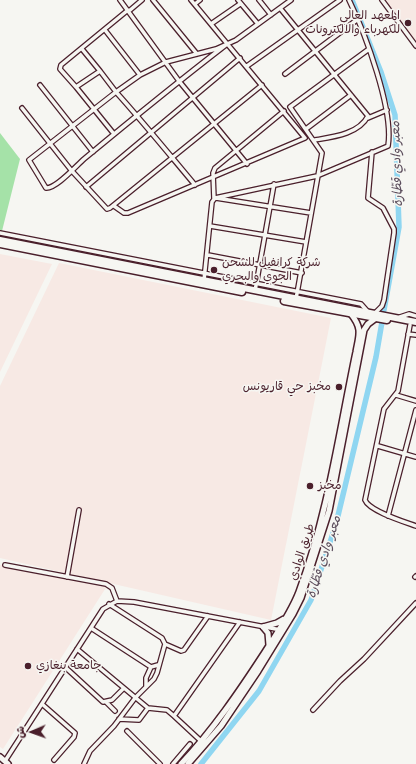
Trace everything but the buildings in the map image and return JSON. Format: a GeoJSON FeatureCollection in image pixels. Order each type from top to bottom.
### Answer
{"type":"FeatureCollection","features":[{"type":"Feature","properties":{"kind":"highway"},"geometry":{"type":"LineString","coordinates":[[0,240],[112,258],[255,291],[351,308]]}},
{"type":"Feature","properties":{"kind":"highway"},"geometry":{"type":"LineString","coordinates":[[0,244],[351,308],[373,315],[414,324]]}},
{"type":"Feature","properties":{"kind":"highway"},"geometry":{"type":"LineString","coordinates":[[373,315],[395,318],[414,324]]}},
{"type":"Feature","properties":{"kind":"main road"},"geometry":{"type":"LineString","coordinates":[[351,308],[362,330],[368,324],[373,315]]}},
{"type":"Feature","properties":{"kind":"main road","name":"طريق الوادي"},"geometry":{"type":"LineString","coordinates":[[188,764],[221,726],[282,630],[304,592],[329,503],[362,330]]}},
{"type":"Feature","properties":{"kind":"main road","name":"طريق الوادي"},"geometry":{"type":"LineString","coordinates":[[181,764],[202,742],[269,646],[282,630],[299,592],[329,503]]}},
{"type":"Feature","properties":{"kind":"main road"},"geometry":{"type":"LineString","coordinates":[[269,646],[268,633],[263,627],[278,623],[288,615]]}},
{"type":"Feature","properties":{"kind":"street"},"geometry":{"type":"LineString","coordinates":[[120,0],[179,81],[247,164]]}},
{"type":"Feature","properties":{"kind":"street"},"geometry":{"type":"LineString","coordinates":[[114,134],[60,67],[142,0]]}},
{"type":"Feature","properties":{"kind":"street"},"geometry":{"type":"LineString","coordinates":[[154,0],[197,54]]}},
{"type":"Feature","properties":{"kind":"street"},"geometry":{"type":"LineString","coordinates":[[114,206],[124,213],[128,213],[247,164],[305,138],[191,0]]}},
{"type":"Feature","properties":{"kind":"street"},"geometry":{"type":"LineString","coordinates":[[195,4],[200,0]]}},
{"type":"Feature","properties":{"kind":"street"},"geometry":{"type":"LineString","coordinates":[[260,0],[271,14]]}},
{"type":"Feature","properties":{"kind":"street"},"geometry":{"type":"LineString","coordinates":[[227,44],[166,62],[140,75],[49,143],[29,160],[46,188],[54,187],[92,152],[179,81],[227,44],[291,0]]}},
{"type":"Feature","properties":{"kind":"street"},"geometry":{"type":"LineString","coordinates":[[247,66],[340,0]]}},
{"type":"Feature","properties":{"kind":"street"},"geometry":{"type":"LineString","coordinates":[[214,198],[319,175],[388,146],[390,134],[387,110],[369,49],[350,0]]}},
{"type":"Feature","properties":{"kind":"street"},"geometry":{"type":"LineString","coordinates":[[382,0],[416,46]]}},
{"type":"Feature","properties":{"kind":"street"},"geometry":{"type":"LineString","coordinates":[[211,24],[239,2],[258,24]]}},
{"type":"Feature","properties":{"kind":"street"},"geometry":{"type":"LineString","coordinates":[[280,8],[368,115],[368,118]]}},
{"type":"Feature","properties":{"kind":"street"},"geometry":{"type":"LineString","coordinates":[[285,74],[358,20]]}},
{"type":"Feature","properties":{"kind":"street"},"geometry":{"type":"LineString","coordinates":[[105,30],[140,75]]}},
{"type":"Feature","properties":{"kind":"street"},"geometry":{"type":"LineString","coordinates":[[82,49],[116,92],[195,185]]}},
{"type":"Feature","properties":{"kind":"street"},"geometry":{"type":"LineString","coordinates":[[296,299],[302,273],[322,152],[315,140],[290,107],[369,49]]}},
{"type":"Feature","properties":{"kind":"street"},"geometry":{"type":"LineString","coordinates":[[86,187],[240,58]]}},
{"type":"Feature","properties":{"kind":"street"},"geometry":{"type":"LineString","coordinates":[[76,87],[100,71]]}},
{"type":"Feature","properties":{"kind":"street"},"geometry":{"type":"LineString","coordinates":[[40,85],[92,152]]}},
{"type":"Feature","properties":{"kind":"street"},"geometry":{"type":"LineString","coordinates":[[22,108],[71,170],[107,209],[114,206],[172,157],[262,85]]}},
{"type":"Feature","properties":{"kind":"street"},"geometry":{"type":"LineString","coordinates":[[306,129],[351,95]]}},
{"type":"Feature","properties":{"kind":"street"},"geometry":{"type":"LineString","coordinates":[[315,140],[350,133],[368,118],[387,110]]}},
{"type":"Feature","properties":{"kind":"street"},"geometry":{"type":"LineString","coordinates":[[204,280],[214,198],[213,177],[215,168],[284,111]]}},
{"type":"Feature","properties":{"kind":"street"},"geometry":{"type":"LineString","coordinates":[[0,233],[112,258],[256,282],[298,291],[351,308],[364,306],[373,315],[382,306],[384,300],[394,229],[383,208],[368,198],[372,152]]}},
{"type":"Feature","properties":{"kind":"street"},"geometry":{"type":"LineString","coordinates":[[255,291],[274,184]]}},
{"type":"Feature","properties":{"kind":"street"},"geometry":{"type":"LineString","coordinates":[[214,198],[311,213]]}},
{"type":"Feature","properties":{"kind":"street"},"geometry":{"type":"LineString","coordinates":[[210,226],[266,234],[306,242]]}},
{"type":"Feature","properties":{"kind":"street"},"geometry":{"type":"LineString","coordinates":[[208,255],[302,273]]}},
{"type":"Feature","properties":{"kind":"street"},"geometry":{"type":"LineString","coordinates":[[395,318],[409,314],[416,316]]}},
{"type":"Feature","properties":{"kind":"street"},"geometry":{"type":"LineString","coordinates":[[414,324],[408,334],[396,396],[384,409],[378,446],[365,500],[368,505],[388,516],[416,524]]}},
{"type":"Feature","properties":{"kind":"street"},"geometry":{"type":"LineString","coordinates":[[408,334],[416,335]]}},
{"type":"Feature","properties":{"kind":"street"},"geometry":{"type":"LineString","coordinates":[[396,396],[416,401]]}},
{"type":"Feature","properties":{"kind":"street"},"geometry":{"type":"LineString","coordinates":[[388,516],[405,454],[414,429],[416,410]]}},
{"type":"Feature","properties":{"kind":"street"},"geometry":{"type":"LineString","coordinates":[[378,446],[416,457]]}},
{"type":"Feature","properties":{"kind":"street"},"geometry":{"type":"LineString","coordinates":[[67,577],[79,510]]}},
{"type":"Feature","properties":{"kind":"street"},"geometry":{"type":"LineString","coordinates":[[5,565],[110,585],[117,601]]}},
{"type":"Feature","properties":{"kind":"street"},"geometry":{"type":"LineString","coordinates":[[4,761],[103,609],[109,604],[117,601],[134,602],[282,630]]}},
{"type":"Feature","properties":{"kind":"street"},"geometry":{"type":"LineString","coordinates":[[313,710],[340,681],[364,660],[416,603]]}},
{"type":"Feature","properties":{"kind":"street"},"geometry":{"type":"LineString","coordinates":[[109,604],[162,638],[165,644],[181,651],[184,650],[208,616]]}},
{"type":"Feature","properties":{"kind":"street"},"geometry":{"type":"LineString","coordinates":[[174,716],[240,622]]}},
{"type":"Feature","properties":{"kind":"street"},"geometry":{"type":"LineString","coordinates":[[91,628],[151,667],[158,665]]}},
{"type":"Feature","properties":{"kind":"street"},"geometry":{"type":"LineString","coordinates":[[84,764],[90,751],[118,720],[135,698],[154,679],[165,644]]}},
{"type":"Feature","properties":{"kind":"street"},"geometry":{"type":"LineString","coordinates":[[77,649],[148,708],[167,710],[202,742]]}},
{"type":"Feature","properties":{"kind":"street"},"geometry":{"type":"LineString","coordinates":[[65,667],[115,711]]}},
{"type":"Feature","properties":{"kind":"street"},"geometry":{"type":"LineString","coordinates":[[146,686],[146,678],[151,667]]}},
{"type":"Feature","properties":{"kind":"street"},"geometry":{"type":"LineString","coordinates":[[106,702],[112,700],[123,688]]}},
{"type":"Feature","properties":{"kind":"street"},"geometry":{"type":"LineString","coordinates":[[42,704],[75,733],[74,737],[54,760]]}},
{"type":"Feature","properties":{"kind":"street"},"geometry":{"type":"LineString","coordinates":[[118,720],[139,720],[148,708]]}},
{"type":"Feature","properties":{"kind":"street"},"geometry":{"type":"LineString","coordinates":[[127,731],[160,764]]}},
{"type":"Feature","properties":{"kind":"street"},"geometry":{"type":"LineString","coordinates":[[173,764],[190,744]]}},
{"type":"Feature","properties":{"kind":"shaded area","name":"المعهد العالي للكهرباء والالكترونات"},"geometry":{"type":"Polygon","coordinates":[[[384,0],[416,0],[416,46],[384,0]]]}},
{"type":"Feature","properties":{"kind":"shaded area"},"geometry":{"type":"Polygon","coordinates":[[[49,241],[205,271],[205,279],[48,247],[49,241]]]}},
{"type":"Feature","properties":{"kind":"shaded area"},"geometry":{"type":"Polygon","coordinates":[[[0,254],[52,264],[0,372],[0,254]]]}},
{"type":"Feature","properties":{"kind":"shaded area"},"geometry":{"type":"Polygon","coordinates":[[[59,263],[331,318],[271,620],[0,558],[0,386],[59,263]]]}},
{"type":"Feature","properties":{"kind":"shaded area","name":"جامعة بنغازي"},"geometry":{"type":"Polygon","coordinates":[[[0,565],[107,586],[3,749],[0,747],[0,565]]]}},
{"type":"Feature","properties":{"kind":"green space"},"geometry":{"type":"Polygon","coordinates":[[[0,133],[20,159],[2,231],[0,231],[0,133]]]}},
{"type":"Feature","properties":{"kind":"waterway","name":"معبر وادي قطّارة"},"geometry":{"type":"LineString","coordinates":[[352,0],[381,72],[395,115],[399,227],[384,310]]}},
{"type":"Feature","properties":{"kind":"waterway","name":"معبر وادي قطّارة"},"geometry":{"type":"LineString","coordinates":[[201,764],[259,691],[311,600],[336,524],[376,357],[382,322]]}},
{"type":"Feature","properties":{"kind":"place","name":"المعهد العالي للكهرباء والالكترونات"},"geometry":{"type":"Point","coordinates":[408,23]}},
{"type":"Feature","properties":{"kind":"place","name":"شركة كرانفيل للشحن الجوي والبحري"},"geometry":{"type":"Point","coordinates":[214,270]}},
{"type":"Feature","properties":{"kind":"place","name":"مخبز حي قاريونس"},"geometry":{"type":"Point","coordinates":[339,387]}},
{"type":"Feature","properties":{"kind":"place","name":"مخبز"},"geometry":{"type":"Point","coordinates":[310,486]}},
{"type":"Feature","properties":{"kind":"place","name":"جامعة بنغازي"},"geometry":{"type":"Point","coordinates":[28,666]}}]}
